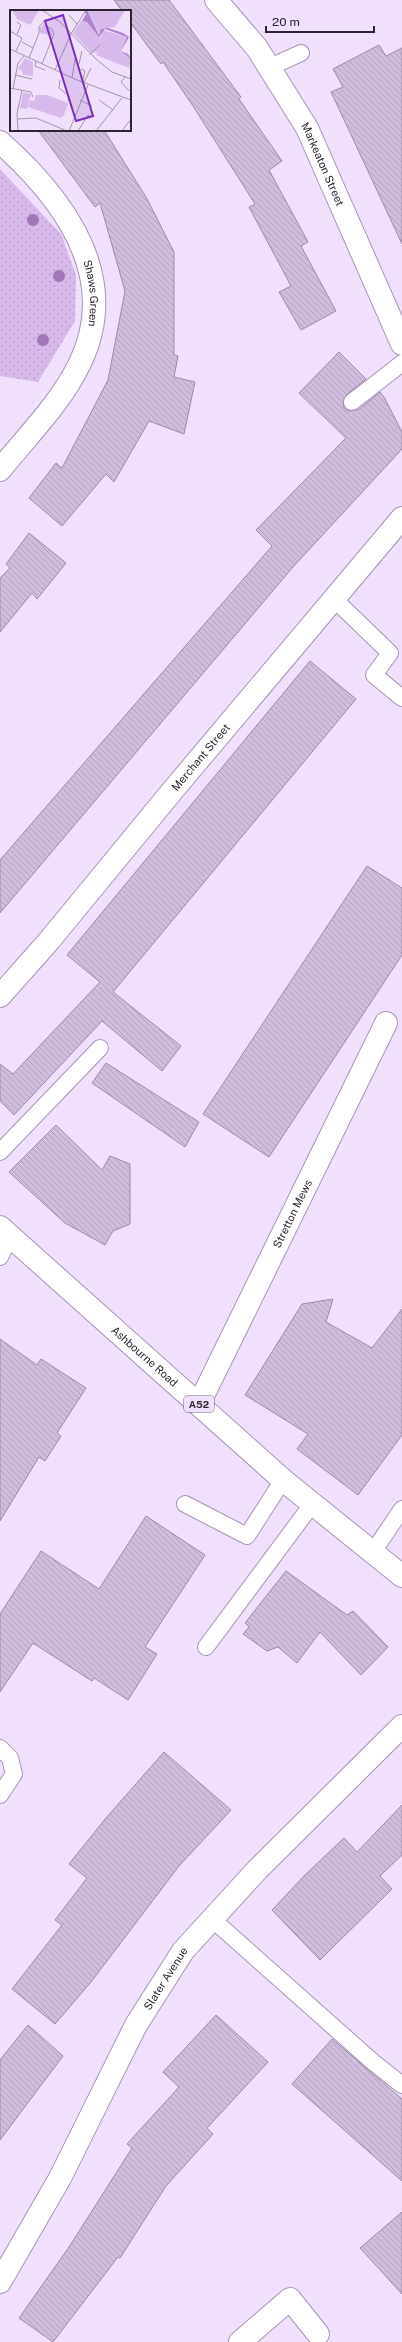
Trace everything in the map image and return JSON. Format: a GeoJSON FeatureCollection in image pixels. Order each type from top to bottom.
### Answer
{"type":"FeatureCollection","features":[{"type":"Feature","properties":{"kind":"street","name":"Markeaton Street"},"geometry":{"type":"LineString","coordinates":[[216,0],[270,67],[307,128],[402,344]]}},
{"type":"Feature","properties":{"kind":"street","name":"Shaws Green"},"geometry":{"type":"LineString","coordinates":[[0,142],[45,188],[73,227],[89,266],[94,304],[93,321],[88,341],[74,374],[58,398],[0,470]]}},
{"type":"Feature","properties":{"kind":"street","name":"Merchant Street"},"geometry":{"type":"LineString","coordinates":[[0,996],[48,942],[402,518]]}},
{"type":"Feature","properties":{"kind":"street","name":"Stretton Mews"},"geometry":{"type":"LineString","coordinates":[[199,1404],[386,1023]]}},
{"type":"Feature","properties":{"kind":"street","name":"Ashbourne Road"},"geometry":{"type":"LineString","coordinates":[[5,1231],[284,1480],[402,1576]]}},
{"type":"Feature","properties":{"kind":"street","name":"Slater Avenue"},"geometry":{"type":"LineString","coordinates":[[0,2282],[60,2178],[136,2025],[183,1951],[211,1918],[402,1726]]}},
{"type":"Feature","properties":{"kind":"street"},"geometry":{"type":"LineString","coordinates":[[240,2342],[290,2299],[318,2334]]}},
{"type":"Feature","properties":{"kind":"lane"},"geometry":{"type":"LineString","coordinates":[[270,67],[301,53]]}},
{"type":"Feature","properties":{"kind":"lane"},"geometry":{"type":"LineString","coordinates":[[352,402],[402,363]]}},
{"type":"Feature","properties":{"kind":"lane"},"geometry":{"type":"LineString","coordinates":[[334,599],[390,653],[374,676],[402,698]]}},
{"type":"Feature","properties":{"kind":"lane"},"geometry":{"type":"LineString","coordinates":[[0,1152],[100,1048]]}},
{"type":"Feature","properties":{"kind":"lane"},"geometry":{"type":"LineString","coordinates":[[0,1257],[5,1231]]}},
{"type":"Feature","properties":{"kind":"lane"},"geometry":{"type":"LineString","coordinates":[[185,1504],[247,1536],[284,1480]]}},
{"type":"Feature","properties":{"kind":"lane"},"geometry":{"type":"LineString","coordinates":[[206,1647],[313,1503]]}},
{"type":"Feature","properties":{"kind":"lane"},"geometry":{"type":"LineString","coordinates":[[373,1552],[402,1509]]}},
{"type":"Feature","properties":{"kind":"lane"},"geometry":{"type":"LineString","coordinates":[[0,1748],[10,1758],[14,1774],[0,1795]]}},
{"type":"Feature","properties":{"kind":"lane"},"geometry":{"type":"LineString","coordinates":[[211,1918],[402,2085]]}},
{"type":"Feature","properties":{"kind":"shaded area"},"geometry":{"type":"Polygon","coordinates":[[[0,169],[61,234],[76,275],[75,321],[38,382],[0,376],[0,169]]]}},
{"type":"Feature","properties":{"kind":"building"},"geometry":{"type":"Polygon","coordinates":[[[114,0],[169,0],[241,97],[239,99],[282,161],[269,170],[308,242],[301,246],[336,311],[301,330],[279,292],[291,286],[249,207],[255,204],[193,106],[163,62],[161,64],[131,23],[131,10],[121,10],[114,0]]]}},
{"type":"Feature","properties":{"kind":"building"},"geometry":{"type":"Polygon","coordinates":[[[379,45],[386,56],[402,48],[402,244],[331,92],[343,87],[333,69],[379,45]]]}},
{"type":"Feature","properties":{"kind":"building"},"geometry":{"type":"Polygon","coordinates":[[[39,131],[105,131],[146,197],[174,252],[174,355],[178,356],[174,377],[195,382],[184,434],[149,421],[114,482],[106,474],[62,526],[29,498],[56,463],[62,468],[108,380],[125,291],[100,203],[95,207],[39,131]]]}},
{"type":"Feature","properties":{"kind":"building"},"geometry":{"type":"Polygon","coordinates":[[[339,352],[366,379],[346,395],[343,403],[344,408],[349,411],[358,410],[380,392],[402,432],[402,449],[293,567],[0,913],[0,860],[272,546],[256,530],[346,438],[299,393],[339,352]]]}},
{"type":"Feature","properties":{"kind":"building"},"geometry":{"type":"Polygon","coordinates":[[[29,533],[66,563],[37,599],[32,593],[0,632],[0,578],[10,568],[6,564],[29,533]]]}},
{"type":"Feature","properties":{"kind":"building"},"geometry":{"type":"Polygon","coordinates":[[[310,661],[356,699],[113,992],[181,1046],[162,1071],[102,1021],[14,1115],[0,1101],[0,1064],[13,1074],[100,982],[67,955],[310,661]]]}},
{"type":"Feature","properties":{"kind":"building"},"geometry":{"type":"Polygon","coordinates":[[[367,866],[402,888],[402,955],[269,1157],[203,1114],[367,866]]]}},
{"type":"Feature","properties":{"kind":"building"},"geometry":{"type":"Polygon","coordinates":[[[106,1063],[199,1122],[185,1147],[92,1083],[106,1063]]]}},
{"type":"Feature","properties":{"kind":"building"},"geometry":{"type":"Polygon","coordinates":[[[56,1125],[102,1170],[110,1156],[130,1164],[130,1224],[113,1231],[105,1245],[65,1223],[9,1172],[56,1125]]]}},
{"type":"Feature","properties":{"kind":"building"},"geometry":{"type":"Polygon","coordinates":[[[333,1299],[326,1322],[372,1348],[402,1309],[402,1435],[358,1495],[297,1449],[308,1434],[245,1395],[302,1304],[333,1299]]]}},
{"type":"Feature","properties":{"kind":"building"},"geometry":{"type":"Polygon","coordinates":[[[0,1339],[37,1365],[41,1359],[86,1388],[57,1433],[61,1436],[45,1461],[39,1457],[0,1521],[0,1339]]]}},
{"type":"Feature","properties":{"kind":"building"},"geometry":{"type":"Polygon","coordinates":[[[146,1516],[205,1555],[145,1647],[157,1654],[128,1700],[94,1678],[92,1681],[33,1643],[0,1692],[0,1614],[41,1551],[99,1589],[146,1516]]]}},
{"type":"Feature","properties":{"kind":"building"},"geometry":{"type":"Polygon","coordinates":[[[286,1571],[347,1615],[353,1611],[388,1647],[361,1675],[320,1632],[297,1663],[278,1647],[267,1651],[243,1634],[249,1627],[245,1623],[286,1571]]]}},
{"type":"Feature","properties":{"kind":"building"},"geometry":{"type":"Polygon","coordinates":[[[164,1752],[231,1810],[179,1866],[91,1982],[55,2024],[12,1989],[62,1925],[55,1920],[87,1878],[69,1864],[106,1818],[164,1752]]]}},
{"type":"Feature","properties":{"kind":"building"},"geometry":{"type":"Polygon","coordinates":[[[402,1805],[402,1855],[380,1876],[392,1889],[320,1960],[272,1910],[305,1875],[344,1838],[357,1852],[402,1805]]]}},
{"type":"Feature","properties":{"kind":"building"},"geometry":{"type":"Polygon","coordinates":[[[216,2015],[268,2062],[207,2128],[213,2134],[166,2186],[120,2258],[118,2257],[53,2342],[19,2318],[69,2247],[132,2148],[127,2144],[179,2087],[163,2072],[216,2015]]]}},
{"type":"Feature","properties":{"kind":"building"},"geometry":{"type":"Polygon","coordinates":[[[28,2025],[63,2056],[0,2140],[0,2060],[28,2025]]]}},
{"type":"Feature","properties":{"kind":"building"},"geometry":{"type":"Polygon","coordinates":[[[332,2039],[402,2099],[402,2181],[292,2084],[332,2039]]]}},
{"type":"Feature","properties":{"kind":"building"},"geometry":{"type":"Polygon","coordinates":[[[402,2212],[402,2294],[360,2248],[402,2212]]]}}]}
